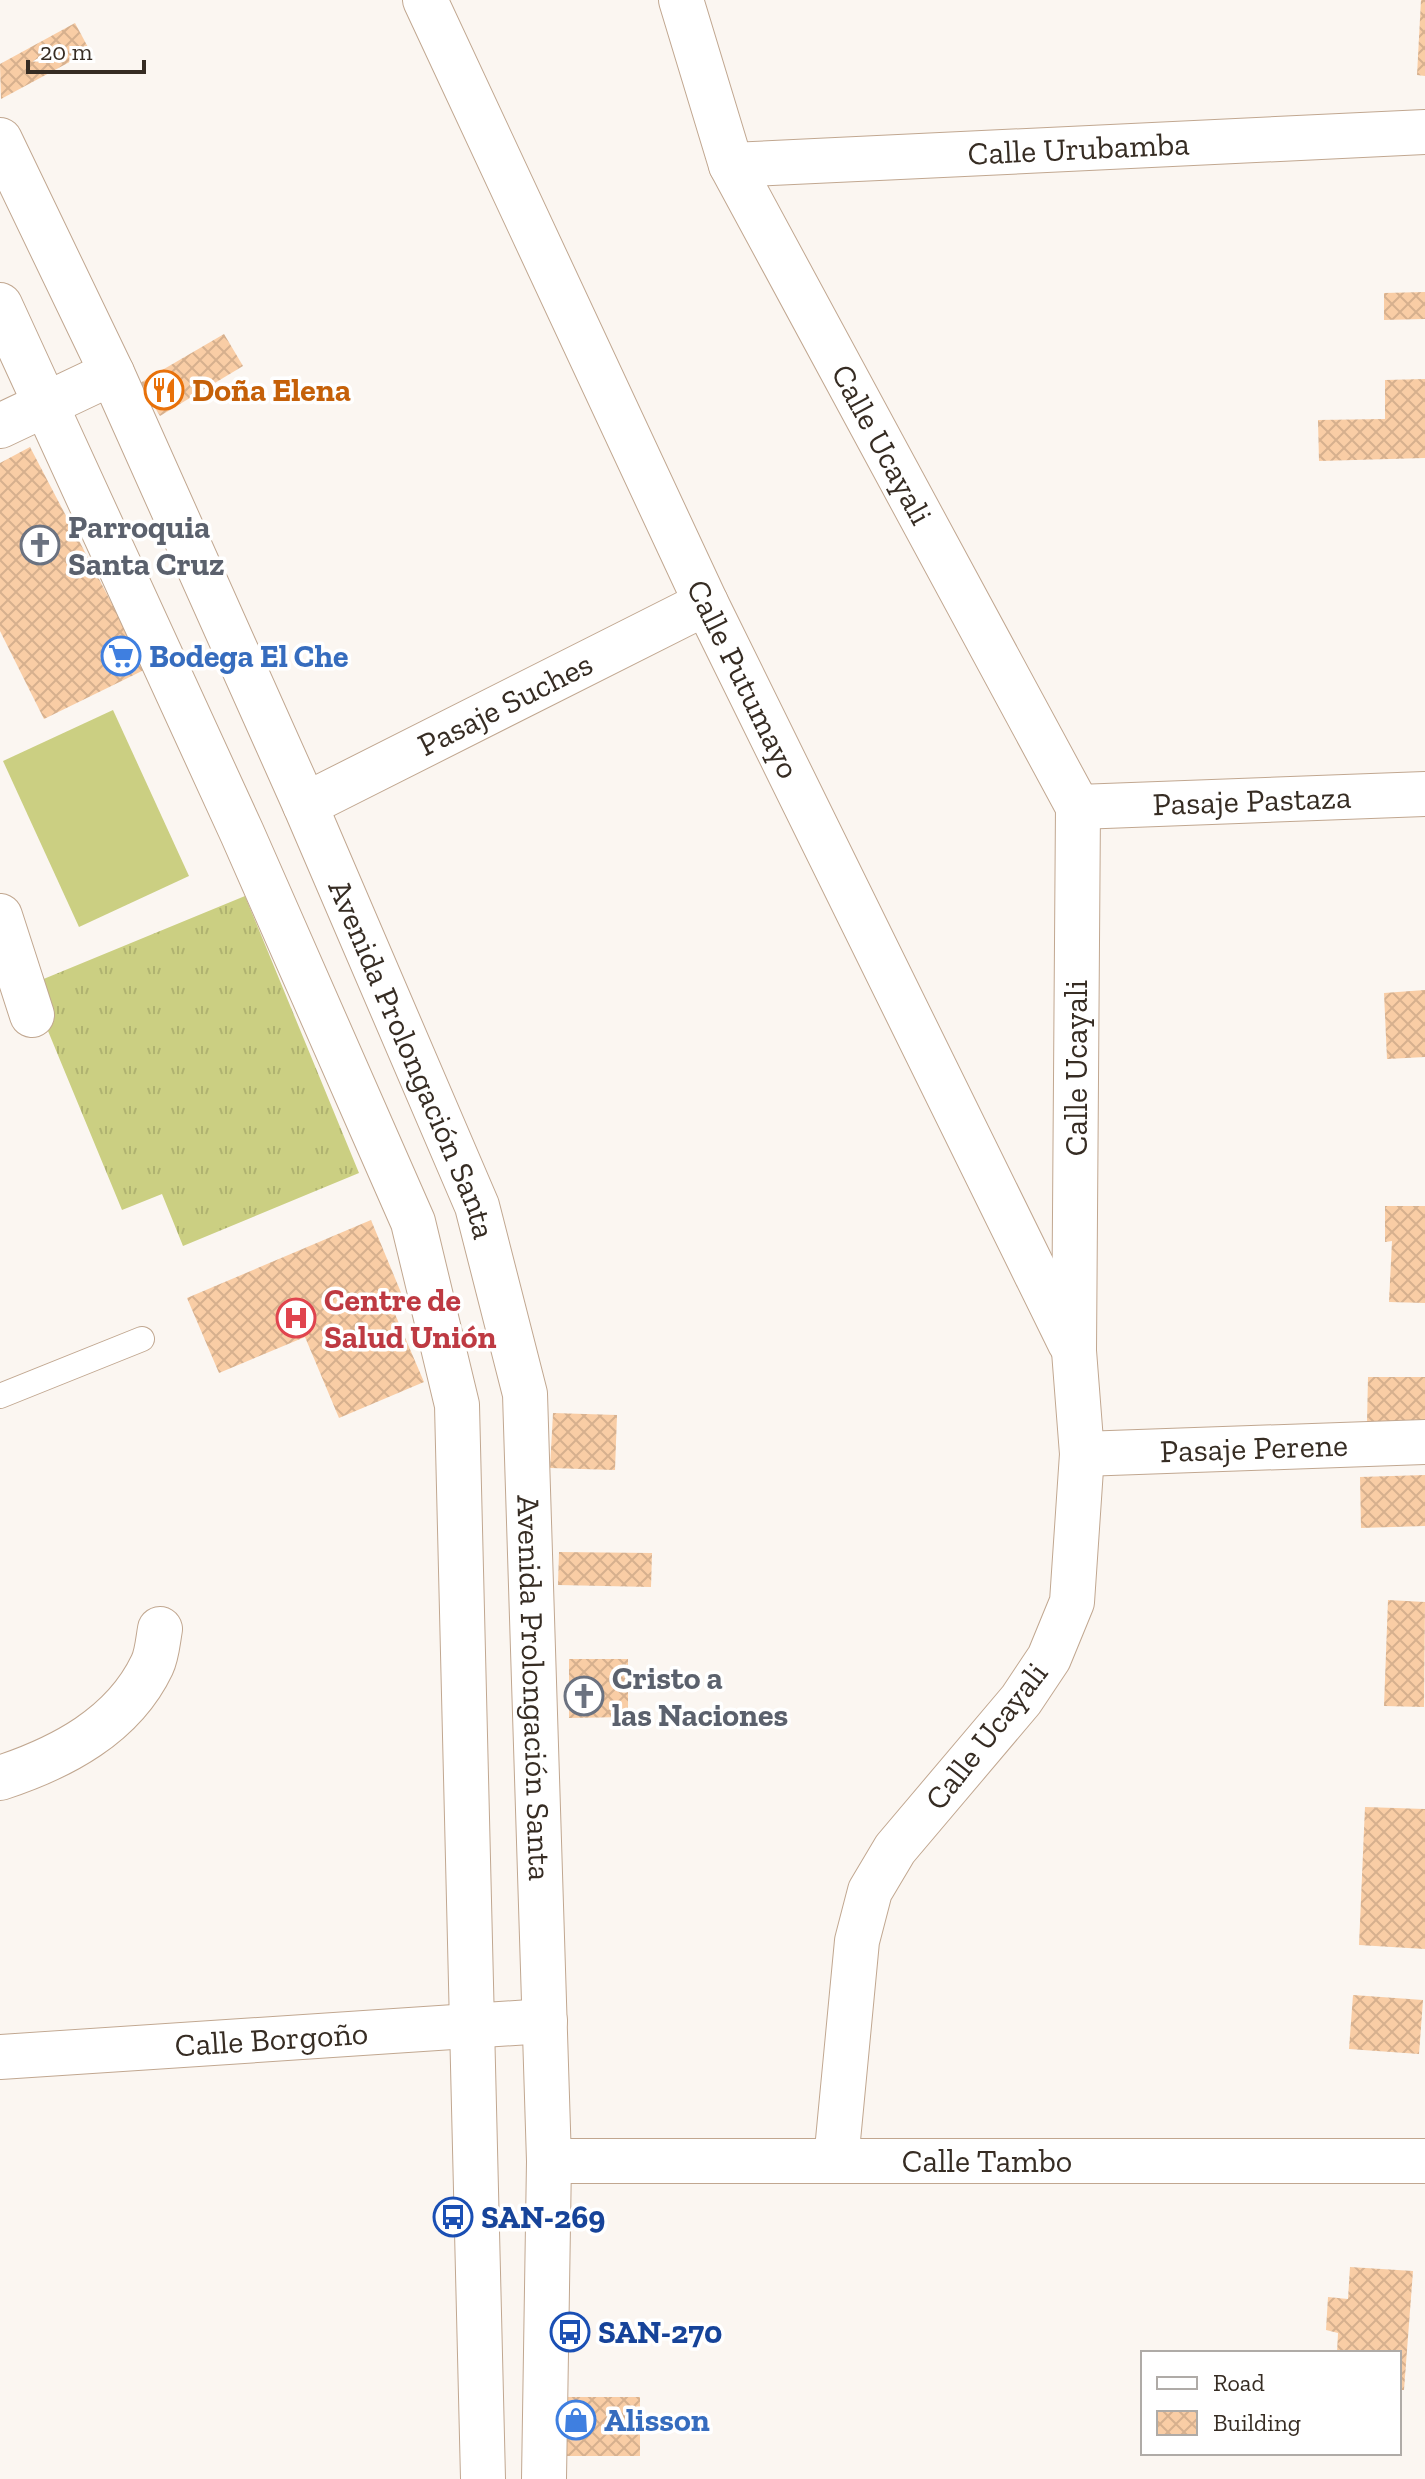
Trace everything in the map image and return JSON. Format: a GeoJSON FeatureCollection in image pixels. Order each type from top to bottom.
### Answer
{"type":"FeatureCollection","features":[{"type":"Feature","properties":{"kind":"street","name":"Calle Putumayo"},"geometry":{"type":"LineString","coordinates":[[425,0],[706,603],[1074,1351]]}},
{"type":"Feature","properties":{"kind":"street","name":"Calle Ucayali"},"geometry":{"type":"LineString","coordinates":[[681,0],[731,165],[1078,807],[1074,1351],[1082,1454],[1072,1602],[1049,1658],[1021,1700],[895,1849],[870,1891],[857,1941],[836,2161]]}},
{"type":"Feature","properties":{"kind":"street","name":"Calle Urubamba"},"geometry":{"type":"LineString","coordinates":[[731,165],[1425,132]]}},
{"type":"Feature","properties":{"kind":"street","name":"Avenida Prolongación Santa"},"geometry":{"type":"LineString","coordinates":[[0,140],[112,373],[305,805],[477,1206],[525,1394],[549,2161],[544,2479]]}},
{"type":"Feature","properties":{"kind":"street","name":"Avenida Prolongación Santa"},"geometry":{"type":"LineString","coordinates":[[0,305],[242,833],[413,1222],[457,1405],[483,2479]]}},
{"type":"Feature","properties":{"kind":"street"},"geometry":{"type":"LineString","coordinates":[[0,426],[112,373]]}},
{"type":"Feature","properties":{"kind":"street","name":"Pasaje Suches"},"geometry":{"type":"LineString","coordinates":[[305,805],[706,603]]}},
{"type":"Feature","properties":{"kind":"street","name":"Pasaje Pastaza"},"geometry":{"type":"LineString","coordinates":[[1078,807],[1425,794]]}},
{"type":"Feature","properties":{"kind":"street"},"geometry":{"type":"LineString","coordinates":[[0,916],[32,1015]]}},
{"type":"Feature","properties":{"kind":"street"},"geometry":{"type":"LineString","coordinates":[[457,1405],[525,1394]]}},
{"type":"Feature","properties":{"kind":"street","name":"Pasaje Perene"},"geometry":{"type":"LineString","coordinates":[[1082,1454],[1425,1442]]}},
{"type":"Feature","properties":{"kind":"street"},"geometry":{"type":"LineString","coordinates":[[0,1778],[77,1745],[117,1716],[153,1664],[160,1629]]}},
{"type":"Feature","properties":{"kind":"street","name":"Calle Borgoño"},"geometry":{"type":"LineString","coordinates":[[0,2057],[545,2021]]}},
{"type":"Feature","properties":{"kind":"street","name":"Calle Tambo"},"geometry":{"type":"LineString","coordinates":[[549,2161],[1425,2161]]}},
{"type":"Feature","properties":{"kind":"lane"},"geometry":{"type":"LineString","coordinates":[[0,1396],[142,1339]]}},
{"type":"Feature","properties":{"kind":"green space"},"geometry":{"type":"Polygon","coordinates":[[[113,710],[189,876],[79,927],[3,761],[113,710]]]}},
{"type":"Feature","properties":{"kind":"green space"},"geometry":{"type":"Polygon","coordinates":[[[245,896],[359,1173],[183,1246],[162,1194],[122,1210],[29,985],[245,896]]]}},
{"type":"Feature","properties":{"kind":"building"},"geometry":{"type":"Polygon","coordinates":[[[1421,0],[1425,0],[1425,76],[1417,75],[1421,0]]]}},
{"type":"Feature","properties":{"kind":"building"},"geometry":{"type":"Polygon","coordinates":[[[75,23],[90,51],[1,99],[0,64],[75,23]]]}},
{"type":"Feature","properties":{"kind":"building"},"geometry":{"type":"Polygon","coordinates":[[[1425,292],[1425,319],[1384,320],[1384,293],[1425,292]]]}},
{"type":"Feature","properties":{"kind":"building"},"geometry":{"type":"Polygon","coordinates":[[[224,334],[243,366],[160,416],[140,383],[224,334]]]}},
{"type":"Feature","properties":{"kind":"building"},"geometry":{"type":"Polygon","coordinates":[[[1425,379],[1425,458],[1319,461],[1318,420],[1385,419],[1385,380],[1425,379]]]}},
{"type":"Feature","properties":{"kind":"building","name":"Parroquia Santa Cruz"},"geometry":{"type":"Polygon","coordinates":[[[30,447],[146,669],[44,719],[0,631],[0,463],[30,447]]]}},
{"type":"Feature","properties":{"kind":"building"},"geometry":{"type":"Polygon","coordinates":[[[1425,990],[1425,1057],[1387,1059],[1384,993],[1425,990]]]}},
{"type":"Feature","properties":{"kind":"building"},"geometry":{"type":"Polygon","coordinates":[[[1385,1206],[1425,1206],[1425,1303],[1389,1302],[1392,1241],[1385,1242],[1385,1206]]]}},
{"type":"Feature","properties":{"kind":"building","name":"Centre de Salud Unión"},"geometry":{"type":"Polygon","coordinates":[[[371,1220],[402,1295],[389,1300],[424,1382],[339,1418],[305,1337],[219,1373],[187,1298],[371,1220]]]}},
{"type":"Feature","properties":{"kind":"building"},"geometry":{"type":"Polygon","coordinates":[[[1368,1377],[1425,1377],[1425,1424],[1367,1423],[1368,1377]]]}},
{"type":"Feature","properties":{"kind":"building"},"geometry":{"type":"Polygon","coordinates":[[[553,1413],[617,1415],[615,1470],[550,1468],[553,1413]]]}},
{"type":"Feature","properties":{"kind":"building"},"geometry":{"type":"Polygon","coordinates":[[[1425,1475],[1425,1526],[1361,1528],[1360,1477],[1425,1475]]]}},
{"type":"Feature","properties":{"kind":"building"},"geometry":{"type":"Polygon","coordinates":[[[559,1552],[652,1553],[651,1587],[558,1585],[559,1552]]]}},
{"type":"Feature","properties":{"kind":"building"},"geometry":{"type":"Polygon","coordinates":[[[1388,1600],[1425,1602],[1424,1707],[1384,1706],[1388,1600]]]}},
{"type":"Feature","properties":{"kind":"building"},"geometry":{"type":"Polygon","coordinates":[[[569,1659],[628,1659],[628,1717],[569,1718],[569,1659]]]}},
{"type":"Feature","properties":{"kind":"building"},"geometry":{"type":"Polygon","coordinates":[[[1365,1807],[1425,1809],[1425,1949],[1359,1945],[1365,1807]]]}},
{"type":"Feature","properties":{"kind":"building"},"geometry":{"type":"Polygon","coordinates":[[[1353,1995],[1423,2000],[1419,2054],[1349,2049],[1353,1995]]]}},
{"type":"Feature","properties":{"kind":"building"},"geometry":{"type":"Polygon","coordinates":[[[1350,2267],[1413,2271],[1404,2390],[1401,2390],[1401,2351],[1337,2351],[1338,2333],[1326,2330],[1328,2297],[1348,2299],[1350,2267]]]}},
{"type":"Feature","properties":{"kind":"building"},"geometry":{"type":"Polygon","coordinates":[[[559,2397],[640,2397],[640,2456],[558,2456],[559,2397]]]}},
{"type":"Feature","properties":{"kind":"place","name":"Doña Elena"},"geometry":{"type":"Point","coordinates":[164,390]}},
{"type":"Feature","properties":{"kind":"place","name":"Parroquia Santa Cruz"},"geometry":{"type":"Point","coordinates":[40,545]}},
{"type":"Feature","properties":{"kind":"place","name":"Bodega El Che"},"geometry":{"type":"Point","coordinates":[121,656]}},
{"type":"Feature","properties":{"kind":"place","name":"Centre de Salud Unión"},"geometry":{"type":"Point","coordinates":[296,1318]}},
{"type":"Feature","properties":{"kind":"place","name":"Cristo a las Naciones"},"geometry":{"type":"Point","coordinates":[584,1696]}},
{"type":"Feature","properties":{"kind":"place","name":"SAN-269"},"geometry":{"type":"Point","coordinates":[453,2217]}},
{"type":"Feature","properties":{"kind":"place","name":"SAN-270"},"geometry":{"type":"Point","coordinates":[570,2332]}},
{"type":"Feature","properties":{"kind":"place","name":"Alisson"},"geometry":{"type":"Point","coordinates":[576,2420]}}]}
